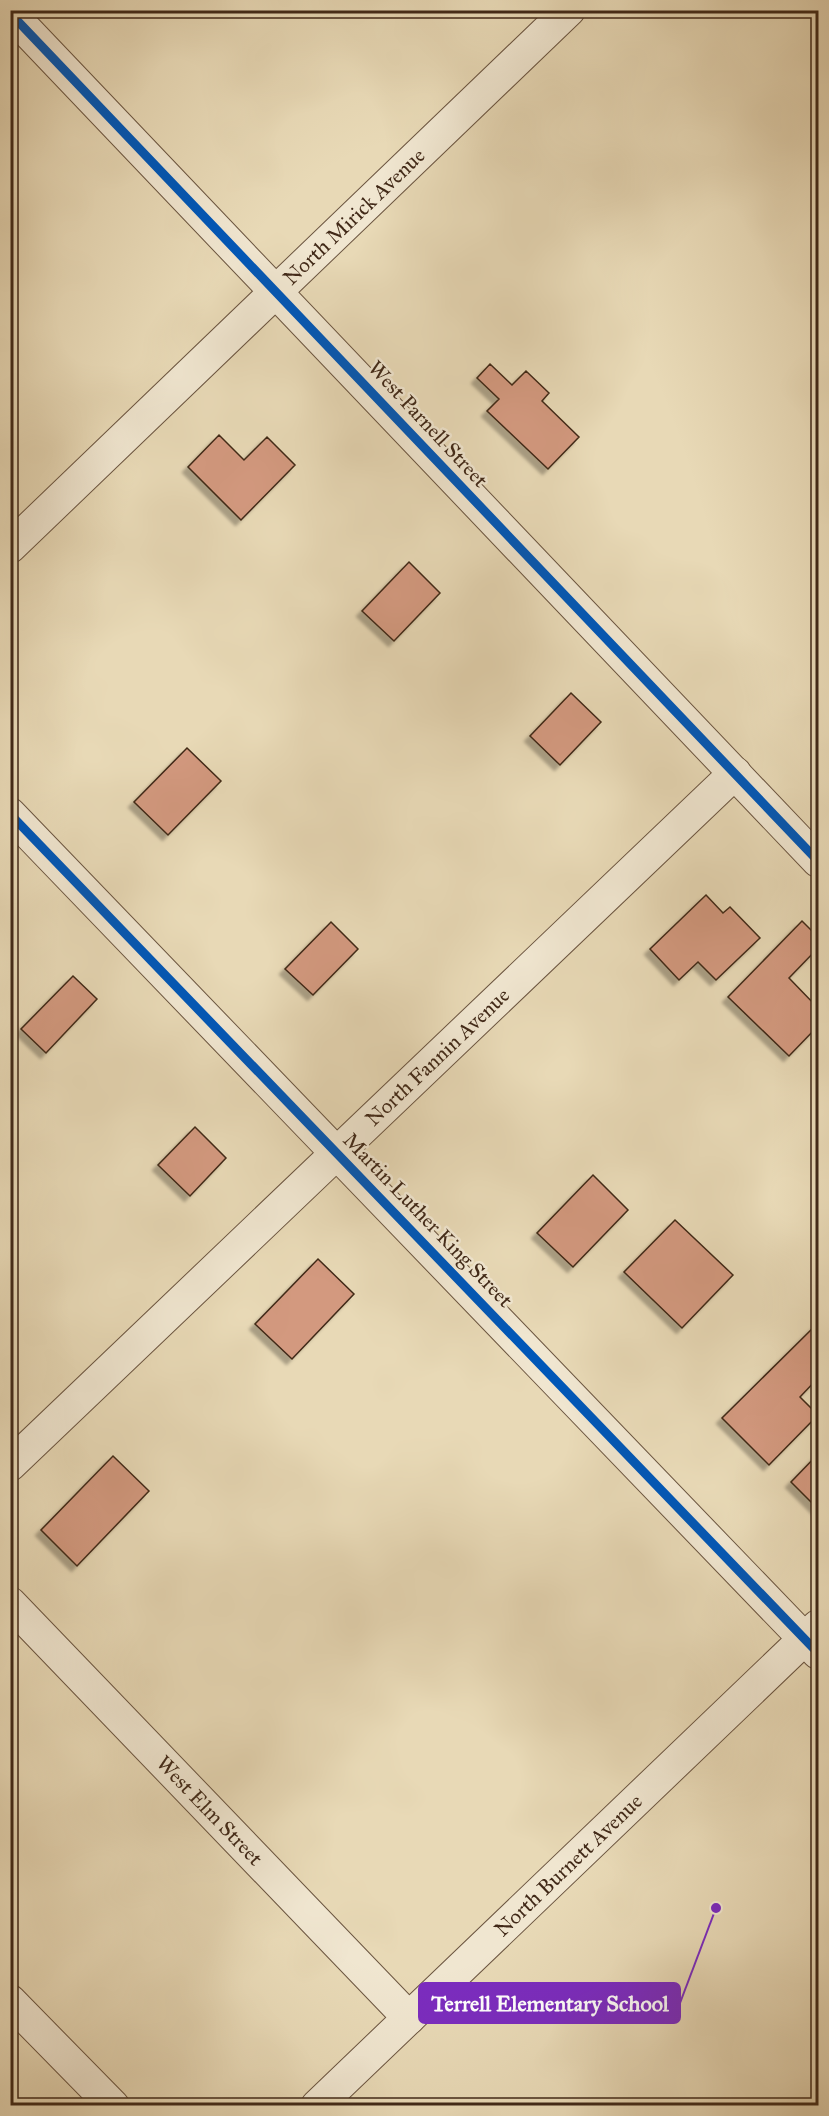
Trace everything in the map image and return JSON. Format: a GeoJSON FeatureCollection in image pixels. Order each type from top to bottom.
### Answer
{"type":"FeatureCollection","features":[{"type":"Feature","properties":{"kind":"street","name":"North Mirick Avenue"},"geometry":{"type":"LineString","coordinates":[[10,546],[569,10]]}},
{"type":"Feature","properties":{"kind":"street","name":"West Parnell Street"},"geometry":{"type":"LineString","coordinates":[[10,13],[819,861]]}},
{"type":"Feature","properties":{"kind":"street","name":"North Fannin Avenue"},"geometry":{"type":"LineString","coordinates":[[10,1465],[735,773]]}},
{"type":"Feature","properties":{"kind":"street","name":"Martin Luther King Street"},"geometry":{"type":"LineString","coordinates":[[10,814],[814,1639]]}},
{"type":"Feature","properties":{"kind":"street","name":"West Elm Street"},"geometry":{"type":"LineString","coordinates":[[10,1603],[409,2018]]}},
{"type":"Feature","properties":{"kind":"street","name":"North Burnett Avenue"},"geometry":{"type":"LineString","coordinates":[[317,2106],[814,1639]]}},
{"type":"Feature","properties":{"kind":"street"},"geometry":{"type":"LineString","coordinates":[[10,2001],[113,2106]]}},
{"type":"Feature","properties":{"kind":"building"},"geometry":{"type":"Polygon","coordinates":[[[490,364],[512,385],[526,371],[549,393],[542,401],[579,437],[548,469],[487,411],[499,399],[477,378],[490,364]]]}},
{"type":"Feature","properties":{"kind":"building"},"geometry":{"type":"Polygon","coordinates":[[[219,435],[244,460],[267,437],[295,465],[241,520],[188,467],[219,435]]]}},
{"type":"Feature","properties":{"kind":"building"},"geometry":{"type":"Polygon","coordinates":[[[409,562],[440,593],[394,641],[362,611],[409,562]]]}},
{"type":"Feature","properties":{"kind":"building"},"geometry":{"type":"Polygon","coordinates":[[[571,693],[601,722],[560,765],[530,736],[571,693]]]}},
{"type":"Feature","properties":{"kind":"building"},"geometry":{"type":"Polygon","coordinates":[[[187,748],[221,781],[168,835],[134,802],[187,748]]]}},
{"type":"Feature","properties":{"kind":"building"},"geometry":{"type":"Polygon","coordinates":[[[706,895],[723,913],[730,907],[760,938],[716,980],[698,962],[679,980],[650,949],[706,895]]]}},
{"type":"Feature","properties":{"kind":"building"},"geometry":{"type":"Polygon","coordinates":[[[802,921],[818,937],[818,948],[789,978],[818,1008],[818,1026],[789,1056],[728,997],[802,921]]]}},
{"type":"Feature","properties":{"kind":"building"},"geometry":{"type":"Polygon","coordinates":[[[331,922],[358,949],[313,995],[285,969],[331,922]]]}},
{"type":"Feature","properties":{"kind":"building"},"geometry":{"type":"Polygon","coordinates":[[[73,976],[97,999],[46,1053],[21,1029],[73,976]]]}},
{"type":"Feature","properties":{"kind":"building"},"geometry":{"type":"Polygon","coordinates":[[[195,1127],[226,1158],[190,1196],[158,1165],[195,1127]]]}},
{"type":"Feature","properties":{"kind":"building"},"geometry":{"type":"Polygon","coordinates":[[[593,1175],[628,1210],[573,1267],[537,1233],[593,1175]]]}},
{"type":"Feature","properties":{"kind":"building"},"geometry":{"type":"Polygon","coordinates":[[[675,1220],[733,1275],[682,1328],[624,1272],[675,1220]]]}},
{"type":"Feature","properties":{"kind":"building"},"geometry":{"type":"Polygon","coordinates":[[[318,1259],[354,1294],[292,1359],[255,1324],[318,1259]]]}},
{"type":"Feature","properties":{"kind":"building"},"geometry":{"type":"Polygon","coordinates":[[[818,1323],[818,1378],[800,1397],[818,1415],[769,1465],[722,1418],[818,1323]]]}},
{"type":"Feature","properties":{"kind":"building"},"geometry":{"type":"Polygon","coordinates":[[[818,1454],[818,1509],[791,1482],[818,1454]]]}},
{"type":"Feature","properties":{"kind":"building"},"geometry":{"type":"Polygon","coordinates":[[[113,1456],[149,1491],[77,1566],[41,1530],[113,1456]]]}},
{"type":"Feature","properties":{"kind":"cycle path"},"geometry":{"type":"LineString","coordinates":[[10,13],[818,861]]}},
{"type":"Feature","properties":{"kind":"cycle path"},"geometry":{"type":"LineString","coordinates":[[10,814],[818,1653]]}},
{"type":"Feature","properties":{"kind":"place","name":"Terrell Elementary School"},"geometry":{"type":"Point","coordinates":[716,1908]}}]}
